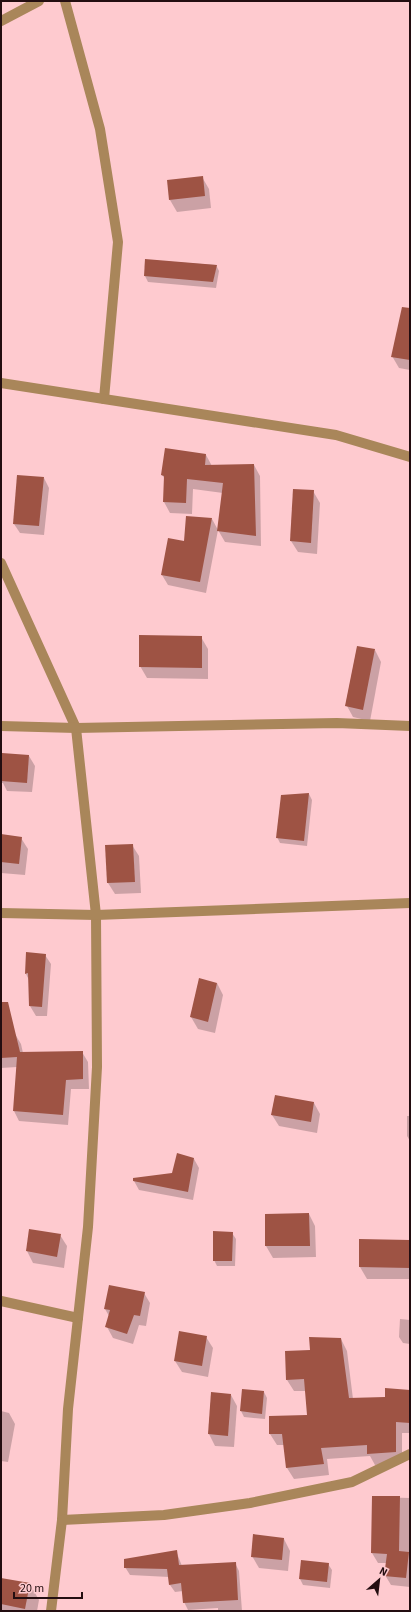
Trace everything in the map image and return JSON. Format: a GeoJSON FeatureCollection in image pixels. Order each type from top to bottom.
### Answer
{"type":"FeatureCollection","features":[{"type":"Feature","properties":{"kind":"street"},"geometry":{"type":"LineString","coordinates":[[1,21],[39,1]]}},
{"type":"Feature","properties":{"kind":"street"},"geometry":{"type":"LineString","coordinates":[[65,1],[100,129],[118,242],[104,399]]}},
{"type":"Feature","properties":{"kind":"street"},"geometry":{"type":"LineString","coordinates":[[1,383],[336,435],[410,457]]}},
{"type":"Feature","properties":{"kind":"street"},"geometry":{"type":"LineString","coordinates":[[1,563],[76,728],[96,915],[97,1067],[88,1227],[68,1409],[62,1520],[51,1611]]}},
{"type":"Feature","properties":{"kind":"street"},"geometry":{"type":"LineString","coordinates":[[1,726],[76,728],[337,722],[410,726]]}},
{"type":"Feature","properties":{"kind":"street"},"geometry":{"type":"LineString","coordinates":[[1,912],[96,915],[410,903]]}},
{"type":"Feature","properties":{"kind":"street"},"geometry":{"type":"LineString","coordinates":[[1,1301],[78,1318]]}},
{"type":"Feature","properties":{"kind":"street"},"geometry":{"type":"LineString","coordinates":[[62,1520],[164,1515],[250,1503],[352,1482],[410,1454]]}},
{"type":"Feature","properties":{"kind":"building"},"geometry":{"type":"Polygon","coordinates":[[[203,176],[205,196],[169,200],[167,180],[203,176]]]}},
{"type":"Feature","properties":{"kind":"building"},"geometry":{"type":"Polygon","coordinates":[[[145,259],[217,265],[213,282],[144,276],[145,259]]]}},
{"type":"Feature","properties":{"kind":"building"},"geometry":{"type":"Polygon","coordinates":[[[402,307],[410,308],[410,360],[391,357],[402,307]]]}},
{"type":"Feature","properties":{"kind":"building"},"geometry":{"type":"Polygon","coordinates":[[[165,448],[206,454],[205,465],[254,464],[256,536],[217,531],[223,483],[187,479],[186,503],[163,502],[164,476],[161,475],[165,448]]]}},
{"type":"Feature","properties":{"kind":"building"},"geometry":{"type":"Polygon","coordinates":[[[17,475],[44,477],[39,526],[13,524],[17,475]]]}},
{"type":"Feature","properties":{"kind":"building"},"geometry":{"type":"Polygon","coordinates":[[[293,489],[314,490],[311,543],[290,541],[293,489]]]}},
{"type":"Feature","properties":{"kind":"building"},"geometry":{"type":"Polygon","coordinates":[[[186,516],[212,518],[200,582],[161,575],[168,538],[184,541],[186,516]]]}},
{"type":"Feature","properties":{"kind":"building"},"geometry":{"type":"Polygon","coordinates":[[[139,635],[202,636],[202,668],[139,667],[139,635]]]}},
{"type":"Feature","properties":{"kind":"building"},"geometry":{"type":"Polygon","coordinates":[[[357,646],[375,649],[363,710],[345,706],[357,646]]]}},
{"type":"Feature","properties":{"kind":"building"},"geometry":{"type":"Polygon","coordinates":[[[2,753],[29,755],[27,783],[1,781],[2,753]]]}},
{"type":"Feature","properties":{"kind":"building"},"geometry":{"type":"Polygon","coordinates":[[[309,793],[304,841],[276,838],[281,795],[309,793]]]}},
{"type":"Feature","properties":{"kind":"building"},"geometry":{"type":"Polygon","coordinates":[[[1,834],[22,837],[19,864],[1,862],[1,834]]]}},
{"type":"Feature","properties":{"kind":"building"},"geometry":{"type":"Polygon","coordinates":[[[133,844],[135,882],[107,883],[105,845],[133,844]]]}},
{"type":"Feature","properties":{"kind":"building"},"geometry":{"type":"Polygon","coordinates":[[[26,952],[46,954],[42,1007],[29,1006],[28,973],[25,974],[26,952]]]}},
{"type":"Feature","properties":{"kind":"building"},"geometry":{"type":"Polygon","coordinates":[[[199,978],[217,983],[208,1022],[190,1017],[199,978]]]}},
{"type":"Feature","properties":{"kind":"building"},"geometry":{"type":"Polygon","coordinates":[[[1,1002],[8,1002],[20,1052],[83,1051],[83,1079],[66,1080],[63,1115],[13,1111],[17,1057],[1,1058],[1,1002]]]}},
{"type":"Feature","properties":{"kind":"building"},"geometry":{"type":"Polygon","coordinates":[[[275,1095],[314,1102],[311,1122],[271,1115],[275,1095]]]}},
{"type":"Feature","properties":{"kind":"building"},"geometry":{"type":"Polygon","coordinates":[[[177,1153],[194,1158],[188,1192],[133,1181],[133,1178],[172,1173],[177,1153]]]}},
{"type":"Feature","properties":{"kind":"building"},"geometry":{"type":"Polygon","coordinates":[[[309,1213],[310,1246],[265,1246],[265,1214],[309,1213]]]}},
{"type":"Feature","properties":{"kind":"building"},"geometry":{"type":"Polygon","coordinates":[[[29,1229],[61,1234],[57,1257],[26,1251],[29,1229]]]}},
{"type":"Feature","properties":{"kind":"building"},"geometry":{"type":"Polygon","coordinates":[[[213,1231],[233,1232],[232,1261],[213,1261],[213,1231]]]}},
{"type":"Feature","properties":{"kind":"building"},"geometry":{"type":"Polygon","coordinates":[[[359,1239],[410,1240],[410,1268],[359,1267],[359,1239]]]}},
{"type":"Feature","properties":{"kind":"building"},"geometry":{"type":"Polygon","coordinates":[[[109,1285],[145,1292],[140,1316],[134,1315],[127,1334],[105,1327],[110,1310],[104,1309],[109,1285]]]}},
{"type":"Feature","properties":{"kind":"building"},"geometry":{"type":"Polygon","coordinates":[[[179,1331],[207,1336],[202,1366],[174,1361],[179,1331]]]}},
{"type":"Feature","properties":{"kind":"building"},"geometry":{"type":"Polygon","coordinates":[[[309,1337],[341,1338],[349,1398],[385,1397],[385,1388],[410,1390],[410,1423],[396,1422],[396,1452],[367,1454],[367,1445],[321,1448],[324,1464],[286,1468],[282,1434],[269,1434],[269,1416],[307,1415],[304,1379],[286,1380],[285,1351],[310,1350],[309,1337]]]}},
{"type":"Feature","properties":{"kind":"building"},"geometry":{"type":"Polygon","coordinates":[[[242,1389],[264,1391],[262,1414],[240,1411],[242,1389]]]}},
{"type":"Feature","properties":{"kind":"building"},"geometry":{"type":"Polygon","coordinates":[[[211,1392],[231,1394],[228,1436],[208,1434],[211,1392]]]}},
{"type":"Feature","properties":{"kind":"building"},"geometry":{"type":"Polygon","coordinates":[[[372,1496],[400,1496],[399,1551],[409,1552],[406,1578],[384,1576],[387,1554],[371,1553],[372,1496]]]}},
{"type":"Feature","properties":{"kind":"building"},"geometry":{"type":"Polygon","coordinates":[[[253,1534],[284,1538],[282,1560],[251,1557],[253,1534]]]}},
{"type":"Feature","properties":{"kind":"building"},"geometry":{"type":"Polygon","coordinates":[[[177,1550],[179,1565],[236,1562],[238,1600],[183,1603],[181,1583],[169,1585],[167,1569],[124,1568],[124,1559],[177,1550]]]}},
{"type":"Feature","properties":{"kind":"building"},"geometry":{"type":"Polygon","coordinates":[[[301,1560],[329,1563],[327,1582],[299,1579],[301,1560]]]}},
{"type":"Feature","properties":{"kind":"building"},"geometry":{"type":"Polygon","coordinates":[[[1,1578],[30,1583],[25,1609],[1,1604],[1,1578]]]}}]}
